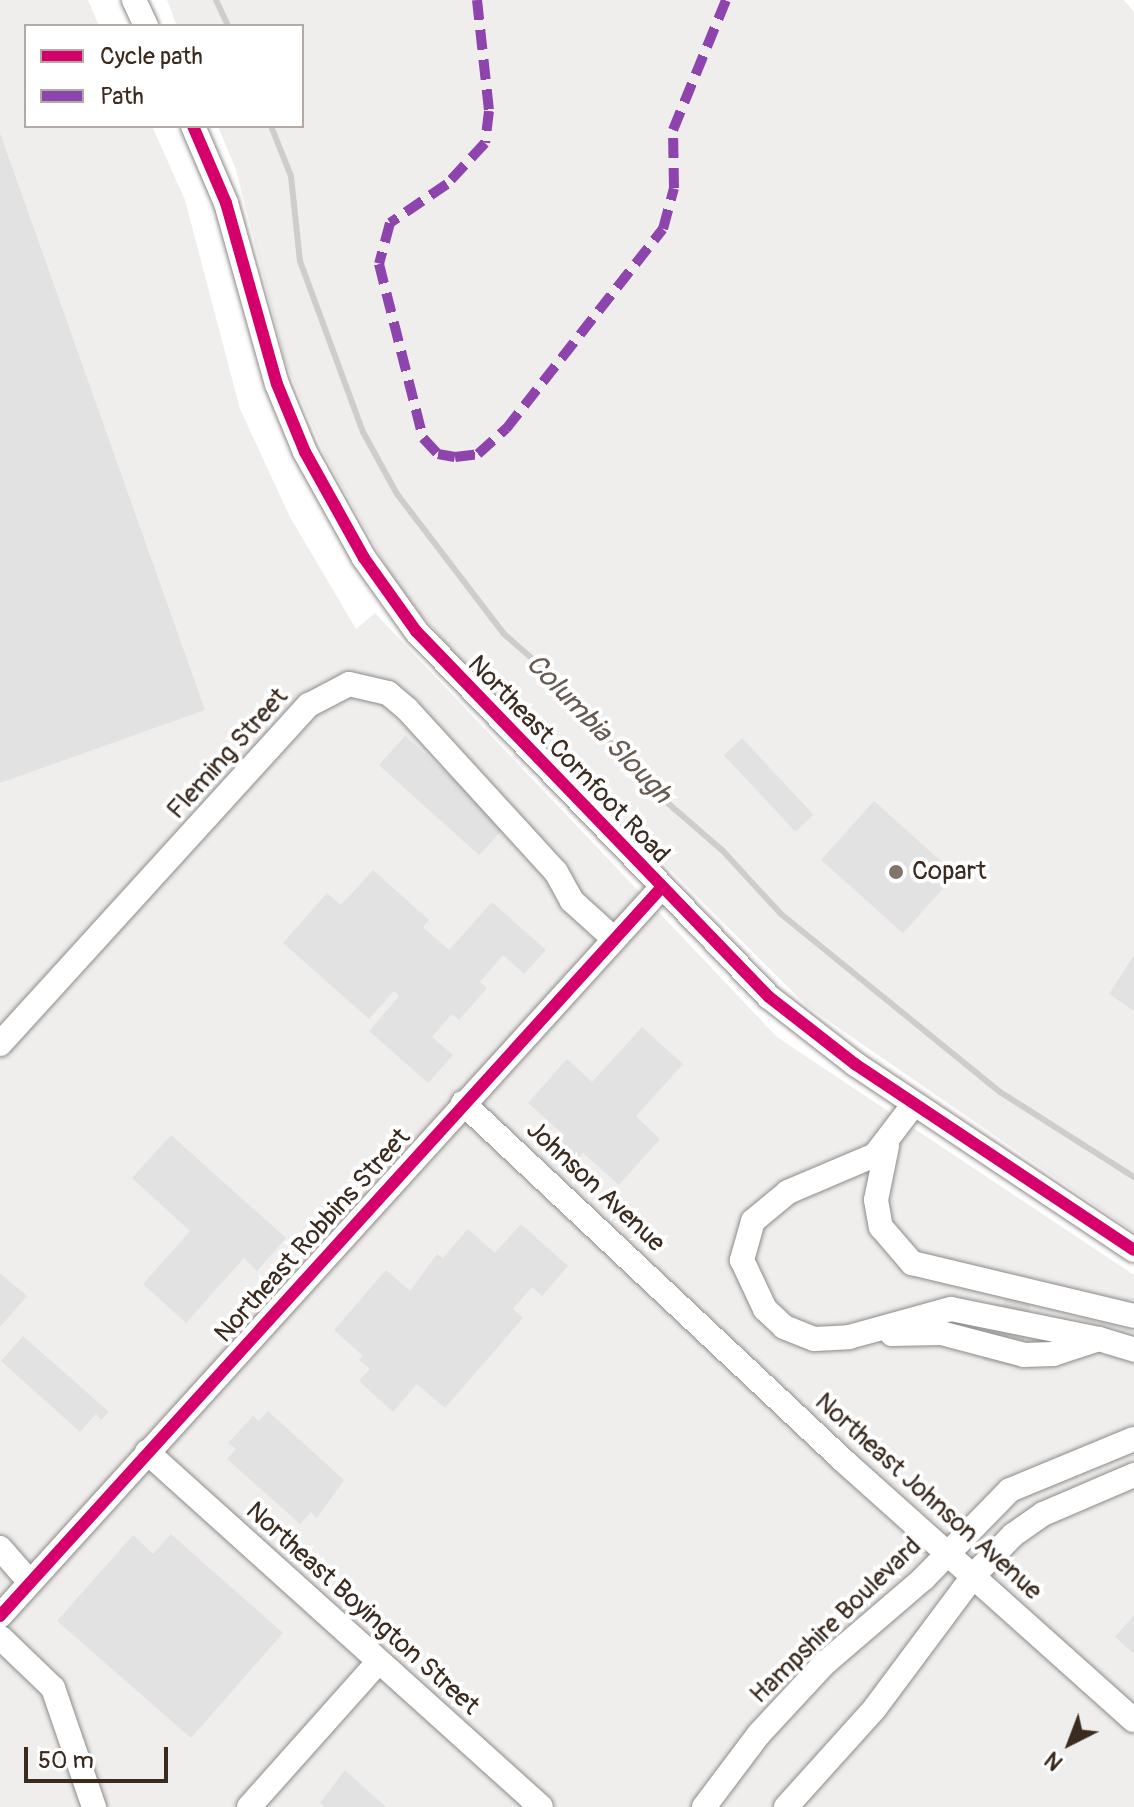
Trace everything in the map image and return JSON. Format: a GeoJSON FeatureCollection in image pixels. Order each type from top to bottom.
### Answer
{"type":"FeatureCollection","features":[{"type":"Feature","properties":{"kind":"street"},"geometry":{"type":"LineString","coordinates":[[134,0],[145,24]]}},
{"type":"Feature","properties":{"kind":"street","name":"Northeast Cornfoot Road"},"geometry":{"type":"LineString","coordinates":[[194,128],[235,229],[291,419],[364,558],[430,647],[780,1007],[914,1104],[1134,1250]]}},
{"type":"Feature","properties":{"kind":"street","name":"Fleming Street"},"geometry":{"type":"LineString","coordinates":[[0,1044],[309,705],[349,684],[388,693],[407,709],[556,872],[572,901],[613,938]]}},
{"type":"Feature","properties":{"kind":"street","name":"Northeast Robbins Street"},"geometry":{"type":"LineString","coordinates":[[0,1616],[661,888]]}},
{"type":"Feature","properties":{"kind":"street","name":"Johnson Avenue"},"geometry":{"type":"LineString","coordinates":[[463,1103],[688,1313]]}},
{"type":"Feature","properties":{"kind":"street"},"geometry":{"type":"LineString","coordinates":[[914,1104],[887,1146],[876,1200],[881,1227],[912,1263],[1134,1316]]}},
{"type":"Feature","properties":{"kind":"street"},"geometry":{"type":"LineString","coordinates":[[887,1146],[852,1170],[770,1203],[745,1239],[742,1260],[765,1309],[784,1327],[814,1339],[849,1337],[951,1309],[1099,1339],[1134,1350]]}},
{"type":"Feature","properties":{"kind":"street","name":"Northeast Johnson Avenue"},"geometry":{"type":"LineString","coordinates":[[688,1313],[1134,1720]]}},
{"type":"Feature","properties":{"kind":"street","name":"Hampshire Boulevard"},"geometry":{"type":"LineString","coordinates":[[704,1807],[798,1691],[949,1553],[1010,1490],[1134,1439]]}},
{"type":"Feature","properties":{"kind":"street","name":"Northeast Boyington Street"},"geometry":{"type":"LineString","coordinates":[[147,1452],[541,1807]]}},
{"type":"Feature","properties":{"kind":"street"},"geometry":{"type":"LineString","coordinates":[[786,1807],[875,1708],[974,1575],[1043,1514],[1134,1475]]}},
{"type":"Feature","properties":{"kind":"street"},"geometry":{"type":"LineString","coordinates":[[0,1548],[29,1581]]}},
{"type":"Feature","properties":{"kind":"street"},"geometry":{"type":"LineString","coordinates":[[0,1638],[53,1688],[94,1807]]}},
{"type":"Feature","properties":{"kind":"street"},"geometry":{"type":"LineString","coordinates":[[249,1807],[378,1662]]}},
{"type":"Feature","properties":{"kind":"shaded area"},"geometry":{"type":"Polygon","coordinates":[[[0,0],[88,0],[98,24],[24,24],[24,128],[153,128],[185,200],[240,409],[290,517],[356,629],[375,613],[777,1037],[1134,1275],[1134,1807],[0,1807],[0,0]]]}},
{"type":"Feature","properties":{"kind":"shaded area"},"geometry":{"type":"Polygon","coordinates":[[[167,0],[1124,0],[1134,12],[1134,1232],[807,1006],[479,680],[400,591],[325,456],[285,361],[236,170],[219,128],[304,128],[304,24],[176,24],[167,0]]]}},
{"type":"Feature","properties":{"kind":"building"},"geometry":{"type":"Polygon","coordinates":[[[0,133],[205,710],[0,783],[0,133]]]}},
{"type":"Feature","properties":{"kind":"building"},"geometry":{"type":"Polygon","coordinates":[[[405,736],[505,826],[479,855],[379,765],[405,736]]]}},
{"type":"Feature","properties":{"kind":"building"},"geometry":{"type":"Polygon","coordinates":[[[742,738],[814,815],[795,832],[724,755],[742,738]]]}},
{"type":"Feature","properties":{"kind":"building"},"geometry":{"type":"Polygon","coordinates":[[[874,801],[956,875],[903,933],[821,860],[874,801]]]}},
{"type":"Feature","properties":{"kind":"building"},"geometry":{"type":"Polygon","coordinates":[[[373,870],[429,920],[423,927],[449,950],[492,902],[546,950],[524,974],[503,955],[480,982],[487,988],[459,1020],[452,1014],[432,1037],[453,1055],[428,1083],[369,1031],[399,996],[394,991],[369,1019],[283,943],[327,893],[341,905],[373,870]]]}},
{"type":"Feature","properties":{"kind":"building"},"geometry":{"type":"Polygon","coordinates":[[[1134,955],[1134,1011],[1109,994],[1134,955]]]}},
{"type":"Feature","properties":{"kind":"building"},"geometry":{"type":"Polygon","coordinates":[[[642,1027],[683,1064],[636,1116],[660,1139],[619,1185],[583,1153],[572,1165],[553,1148],[564,1135],[528,1103],[567,1059],[592,1082],[642,1027]]]}},
{"type":"Feature","properties":{"kind":"building"},"geometry":{"type":"Polygon","coordinates":[[[171,1135],[286,1238],[257,1271],[244,1258],[186,1323],[143,1284],[190,1231],[132,1178],[171,1135]]]}},
{"type":"Feature","properties":{"kind":"building"},"geometry":{"type":"Polygon","coordinates":[[[521,1224],[568,1266],[542,1296],[532,1287],[513,1309],[523,1318],[445,1408],[417,1384],[393,1412],[359,1381],[370,1369],[359,1360],[363,1356],[334,1330],[386,1270],[410,1291],[437,1254],[443,1258],[468,1229],[495,1253],[521,1224]]]}},
{"type":"Feature","properties":{"kind":"building"},"geometry":{"type":"Polygon","coordinates":[[[0,1273],[27,1296],[0,1327],[0,1273]]]}},
{"type":"Feature","properties":{"kind":"building"},"geometry":{"type":"Polygon","coordinates":[[[1006,1294],[1031,1300],[1019,1368],[983,1360],[996,1304],[1003,1305],[1006,1294]]]}},
{"type":"Feature","properties":{"kind":"building"},"geometry":{"type":"Polygon","coordinates":[[[23,1336],[109,1412],[101,1420],[96,1414],[80,1432],[1,1361],[23,1336]]]}},
{"type":"Feature","properties":{"kind":"building"},"geometry":{"type":"Polygon","coordinates":[[[268,1411],[344,1480],[317,1518],[311,1512],[300,1524],[227,1459],[236,1449],[228,1443],[253,1416],[259,1421],[268,1411]]]}},
{"type":"Feature","properties":{"kind":"building"},"geometry":{"type":"Polygon","coordinates":[[[171,1534],[283,1633],[191,1738],[57,1621],[133,1535],[153,1554],[171,1534]]]}},
{"type":"Feature","properties":{"kind":"building"},"geometry":{"type":"Polygon","coordinates":[[[1134,1615],[1134,1654],[1115,1637],[1134,1615]]]}},
{"type":"Feature","properties":{"kind":"building"},"geometry":{"type":"Polygon","coordinates":[[[345,1770],[386,1807],[324,1807],[320,1803],[345,1770]]]}},
{"type":"Feature","properties":{"kind":"waterway","name":"Columbia Slough"},"geometry":{"type":"LineString","coordinates":[[216,0],[227,24]]}},
{"type":"Feature","properties":{"kind":"waterway","name":"Columbia Slough"},"geometry":{"type":"LineString","coordinates":[[272,128],[291,176],[300,261],[363,432],[397,494],[504,634],[565,687],[647,785],[723,851],[781,914],[1000,1092],[1134,1177]]}},
{"type":"Feature","properties":{"kind":"marked path"},"geometry":{"type":"LineString","coordinates":[[477,0],[489,111],[485,143],[447,184],[390,223],[379,264],[423,438],[438,454],[455,457],[478,454],[506,429],[663,229],[674,188],[673,130],[726,0]]}},
{"type":"Feature","properties":{"kind":"cycle path"},"geometry":{"type":"LineString","coordinates":[[194,128],[226,203],[277,384],[305,452],[364,558],[416,631],[769,997],[855,1064],[1134,1250]]}},
{"type":"Feature","properties":{"kind":"cycle path"},"geometry":{"type":"LineString","coordinates":[[0,1616],[661,888]]}},
{"type":"Feature","properties":{"kind":"place","name":"Copart"},"geometry":{"type":"Point","coordinates":[896,872]}}]}
